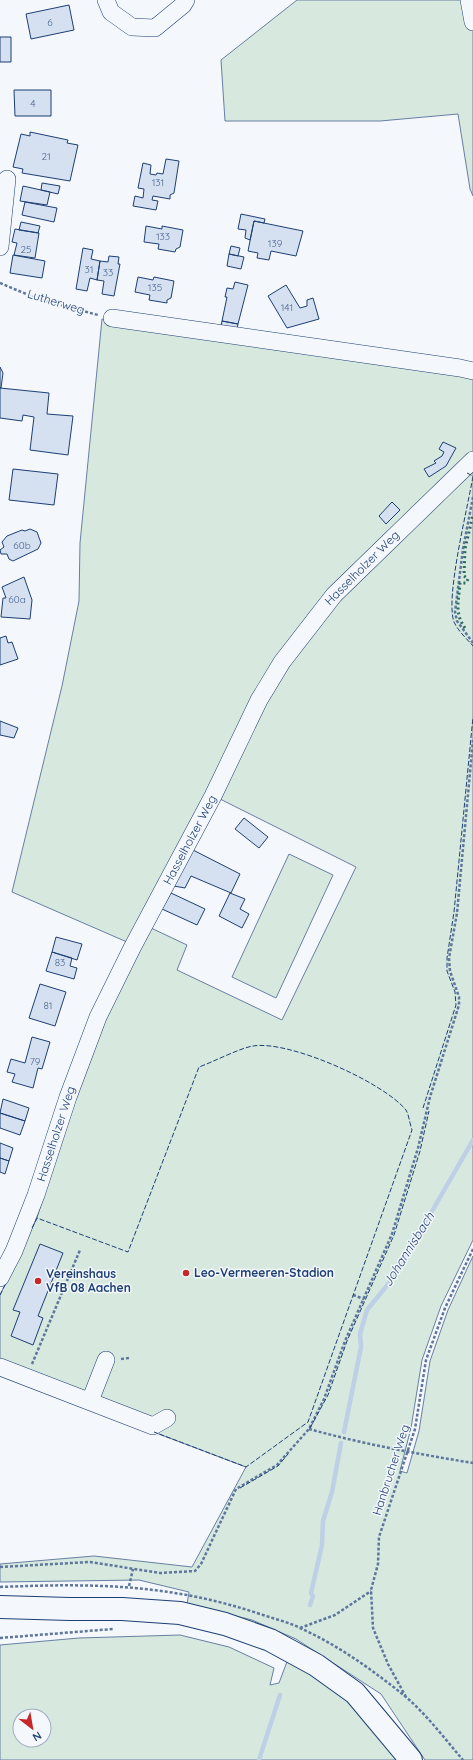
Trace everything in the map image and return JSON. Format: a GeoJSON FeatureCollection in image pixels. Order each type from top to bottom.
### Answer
{"type":"FeatureCollection","features":[{"type":"Feature","properties":{"kind":"main road"},"geometry":{"type":"LineString","coordinates":[[0,1607],[70,1610],[122,1609],[180,1614],[225,1624],[270,1640],[316,1665],[354,1693],[411,1760]]}},
{"type":"Feature","properties":{"kind":"main road"},"geometry":{"type":"LineString","coordinates":[[0,1620],[70,1610]]}},
{"type":"Feature","properties":{"kind":"street"},"geometry":{"type":"LineString","coordinates":[[106,0],[111,12],[132,26],[155,28],[184,5],[186,0]]}},
{"type":"Feature","properties":{"kind":"street"},"geometry":{"type":"LineString","coordinates":[[469,0],[473,22]]}},
{"type":"Feature","properties":{"kind":"street"},"geometry":{"type":"LineString","coordinates":[[0,247],[7,179]]}},
{"type":"Feature","properties":{"kind":"street"},"geometry":{"type":"LineString","coordinates":[[112,318],[473,371]]}},
{"type":"Feature","properties":{"kind":"street","name":"Hasselholzer Weg"},"geometry":{"type":"LineString","coordinates":[[0,1278],[14,1251],[36,1195],[68,1097],[98,1017],[132,948],[213,796],[259,700],[282,662],[334,595],[473,460]]}},
{"type":"Feature","properties":{"kind":"street"},"geometry":{"type":"LineString","coordinates":[[90,1401],[106,1360]]}},
{"type":"Feature","properties":{"kind":"street"},"geometry":{"type":"LineString","coordinates":[[0,1367],[153,1426],[167,1418]]}},
{"type":"Feature","properties":{"kind":"path","name":"Lutherweg"},"geometry":{"type":"LineString","coordinates":[[0,283],[38,298],[112,318]]}},
{"type":"Feature","properties":{"kind":"path"},"geometry":{"type":"LineString","coordinates":[[473,497],[463,549],[455,612],[457,621],[473,643]]}},
{"type":"Feature","properties":{"kind":"path"},"geometry":{"type":"LineString","coordinates":[[0,1567],[90,1562],[160,1573],[195,1571],[201,1564],[236,1488],[277,1465],[308,1429],[324,1399],[345,1341],[392,1234],[418,1148],[430,1097],[459,1005],[459,997],[450,971],[449,958],[456,913],[473,740]]}},
{"type":"Feature","properties":{"kind":"path","name":"Hanbrucher Weg"},"geometry":{"type":"LineString","coordinates":[[463,1760],[407,1698],[388,1664],[373,1628],[372,1590],[378,1564],[379,1537],[415,1429],[426,1360],[445,1308],[473,1249]]}},
{"type":"Feature","properties":{"kind":"path"},"geometry":{"type":"LineString","coordinates":[[33,1361],[80,1250]]}},
{"type":"Feature","properties":{"kind":"path"},"geometry":{"type":"LineString","coordinates":[[353,1295],[364,1299]]}},
{"type":"Feature","properties":{"kind":"path"},"geometry":{"type":"LineString","coordinates":[[308,1429],[350,1440],[408,1452],[473,1463]]}},
{"type":"Feature","properties":{"kind":"path"},"geometry":{"type":"LineString","coordinates":[[129,1586],[133,1569]]}},
{"type":"Feature","properties":{"kind":"path"},"geometry":{"type":"LineString","coordinates":[[300,1628],[335,1615],[372,1590]]}},
{"type":"Feature","properties":{"kind":"path"},"geometry":{"type":"LineString","coordinates":[[0,1638],[115,1629]]}},
{"type":"Feature","properties":{"kind":"shaded area"},"geometry":{"type":"Polygon","coordinates":[[[297,0],[473,0],[473,196],[470,189],[458,114],[380,121],[225,121],[221,60],[297,0]]]}},
{"type":"Feature","properties":{"kind":"shaded area"},"geometry":{"type":"Polygon","coordinates":[[[102,319],[473,376],[473,452],[315,607],[208,792],[127,942],[12,892],[62,686],[79,601],[80,543],[102,319]]]}},
{"type":"Feature","properties":{"kind":"shaded area"},"geometry":{"type":"Polygon","coordinates":[[[473,465],[473,1240],[441,1306],[422,1360],[411,1428],[400,1471],[407,1473],[419,1431],[430,1361],[448,1310],[473,1256],[473,1760],[425,1760],[381,1694],[296,1639],[252,1620],[187,1604],[189,1592],[139,1580],[0,1582],[0,1564],[94,1556],[192,1567],[246,1467],[0,1374],[0,1295],[37,1218],[74,1093],[102,1025],[151,928],[187,945],[177,970],[282,1020],[356,867],[218,798],[265,701],[328,606],[473,465]]]}},
{"type":"Feature","properties":{"kind":"shaded area"},"geometry":{"type":"Polygon","coordinates":[[[289,854],[333,875],[276,998],[232,977],[289,854]]]}},
{"type":"Feature","properties":{"kind":"shaded area"},"geometry":{"type":"Polygon","coordinates":[[[180,1635],[229,1647],[274,1668],[270,1685],[279,1683],[288,1659],[320,1680],[352,1705],[401,1760],[0,1760],[0,1645],[79,1638],[180,1635]]]}},
{"type":"Feature","properties":{"kind":"building"},"geometry":{"type":"Polygon","coordinates":[[[69,5],[74,30],[31,39],[26,14],[69,5]]]}},
{"type":"Feature","properties":{"kind":"building"},"geometry":{"type":"Polygon","coordinates":[[[0,37],[11,37],[11,62],[0,62],[0,37]]]}},
{"type":"Feature","properties":{"kind":"building"},"geometry":{"type":"Polygon","coordinates":[[[14,90],[51,90],[51,116],[15,116],[14,90]]]}},
{"type":"Feature","properties":{"kind":"building"},"geometry":{"type":"Polygon","coordinates":[[[30,132],[68,140],[67,143],[78,145],[70,181],[22,173],[23,169],[13,167],[21,134],[30,136],[30,132]]]}},
{"type":"Feature","properties":{"kind":"building"},"geometry":{"type":"Polygon","coordinates":[[[166,159],[179,161],[174,193],[170,195],[170,199],[153,196],[152,200],[158,201],[156,210],[133,206],[135,196],[143,198],[144,189],[138,188],[143,163],[151,165],[150,174],[163,174],[166,159]]]}},
{"type":"Feature","properties":{"kind":"building"},"geometry":{"type":"Polygon","coordinates":[[[42,183],[60,186],[58,194],[41,190],[42,183]]]}},
{"type":"Feature","properties":{"kind":"building"},"geometry":{"type":"Polygon","coordinates":[[[23,186],[50,192],[47,205],[20,201],[23,186]]]}},
{"type":"Feature","properties":{"kind":"building"},"geometry":{"type":"Polygon","coordinates":[[[25,202],[57,208],[54,222],[22,215],[25,202]]]}},
{"type":"Feature","properties":{"kind":"building"},"geometry":{"type":"Polygon","coordinates":[[[241,214],[265,219],[264,223],[254,221],[250,240],[245,238],[246,230],[238,229],[241,214]]]}},
{"type":"Feature","properties":{"kind":"building"},"geometry":{"type":"Polygon","coordinates":[[[254,221],[303,231],[296,256],[271,251],[269,260],[257,258],[258,253],[248,251],[254,221]]]}},
{"type":"Feature","properties":{"kind":"building"},"geometry":{"type":"Polygon","coordinates":[[[21,222],[40,226],[38,233],[19,230],[21,222]]]}},
{"type":"Feature","properties":{"kind":"building"},"geometry":{"type":"Polygon","coordinates":[[[146,226],[162,229],[162,226],[183,230],[180,247],[176,249],[175,252],[158,249],[159,244],[144,242],[146,226]]]}},
{"type":"Feature","properties":{"kind":"building"},"geometry":{"type":"Polygon","coordinates":[[[15,229],[39,233],[35,258],[14,255],[17,243],[12,242],[15,229]]]}},
{"type":"Feature","properties":{"kind":"building"},"geometry":{"type":"Polygon","coordinates":[[[231,246],[240,248],[238,256],[229,254],[231,246]]]}},
{"type":"Feature","properties":{"kind":"building"},"geometry":{"type":"Polygon","coordinates":[[[83,248],[93,250],[91,259],[100,261],[97,280],[90,278],[87,291],[76,289],[83,248]]]}},
{"type":"Feature","properties":{"kind":"building"},"geometry":{"type":"Polygon","coordinates":[[[229,254],[244,257],[241,269],[227,266],[229,254]]]}},
{"type":"Feature","properties":{"kind":"building"},"geometry":{"type":"Polygon","coordinates":[[[13,255],[45,261],[42,278],[10,273],[13,255]]]}},
{"type":"Feature","properties":{"kind":"building"},"geometry":{"type":"Polygon","coordinates":[[[109,256],[119,257],[118,264],[120,264],[114,296],[102,294],[104,281],[97,280],[100,261],[108,262],[109,256]]]}},
{"type":"Feature","properties":{"kind":"building"},"geometry":{"type":"Polygon","coordinates":[[[138,277],[153,280],[154,277],[174,281],[171,298],[167,300],[167,303],[149,300],[150,295],[135,292],[138,277]]]}},
{"type":"Feature","properties":{"kind":"building"},"geometry":{"type":"Polygon","coordinates":[[[235,282],[248,285],[238,324],[222,321],[227,297],[225,297],[227,288],[233,289],[235,282]]]}},
{"type":"Feature","properties":{"kind":"building"},"geometry":{"type":"Polygon","coordinates":[[[286,285],[300,308],[307,306],[307,300],[313,298],[319,319],[287,328],[268,296],[286,285]]]}},
{"type":"Feature","properties":{"kind":"building"},"geometry":{"type":"Polygon","coordinates":[[[222,321],[238,324],[236,334],[220,331],[222,321]]]}},
{"type":"Feature","properties":{"kind":"building"},"geometry":{"type":"Polygon","coordinates":[[[0,367],[3,373],[1,388],[0,388],[0,367]]]}},
{"type":"Feature","properties":{"kind":"building"},"geometry":{"type":"Polygon","coordinates":[[[0,388],[49,393],[47,414],[73,416],[68,455],[30,450],[34,417],[23,415],[22,421],[0,418],[0,388]]]}},
{"type":"Feature","properties":{"kind":"building"},"geometry":{"type":"Polygon","coordinates":[[[443,442],[456,448],[446,466],[429,477],[424,469],[436,463],[434,461],[442,456],[444,452],[439,449],[443,442]]]}},
{"type":"Feature","properties":{"kind":"building"},"geometry":{"type":"Polygon","coordinates":[[[13,469],[58,474],[54,505],[9,500],[13,469]]]}},
{"type":"Feature","properties":{"kind":"building"},"geometry":{"type":"Polygon","coordinates":[[[392,502],[400,510],[386,524],[379,516],[392,502]]]}},
{"type":"Feature","properties":{"kind":"building"},"geometry":{"type":"Polygon","coordinates":[[[30,529],[37,532],[41,543],[38,549],[13,561],[9,559],[7,554],[1,554],[0,550],[4,547],[2,542],[7,536],[22,530],[25,531],[30,529]]]}},
{"type":"Feature","properties":{"kind":"building"},"geometry":{"type":"Polygon","coordinates":[[[24,577],[32,600],[30,619],[1,617],[3,598],[6,598],[2,587],[24,577]]]}},
{"type":"Feature","properties":{"kind":"building"},"geometry":{"type":"Polygon","coordinates":[[[6,636],[8,643],[12,642],[18,659],[0,665],[0,638],[6,636]]]}},
{"type":"Feature","properties":{"kind":"building"},"geometry":{"type":"Polygon","coordinates":[[[0,721],[18,728],[14,738],[0,735],[0,721]]]}},
{"type":"Feature","properties":{"kind":"building"},"geometry":{"type":"Polygon","coordinates":[[[244,818],[268,837],[259,848],[235,829],[244,818]]]}},
{"type":"Feature","properties":{"kind":"building"},"geometry":{"type":"Polygon","coordinates":[[[193,850],[240,874],[231,893],[191,876],[185,888],[174,886],[193,850]]]}},
{"type":"Feature","properties":{"kind":"building"},"geometry":{"type":"Polygon","coordinates":[[[171,893],[205,909],[197,925],[162,909],[171,893]]]}},
{"type":"Feature","properties":{"kind":"building"},"geometry":{"type":"Polygon","coordinates":[[[230,893],[245,899],[240,909],[249,914],[242,928],[219,916],[230,893]]]}},
{"type":"Feature","properties":{"kind":"building"},"geometry":{"type":"Polygon","coordinates":[[[56,937],[82,944],[77,960],[52,952],[56,937]]]}},
{"type":"Feature","properties":{"kind":"building"},"geometry":{"type":"Polygon","coordinates":[[[52,952],[72,958],[70,966],[77,968],[74,979],[46,971],[52,952]]]}},
{"type":"Feature","properties":{"kind":"building"},"geometry":{"type":"Polygon","coordinates":[[[40,984],[66,992],[55,1026],[29,1018],[40,984]]]}},
{"type":"Feature","properties":{"kind":"building"},"geometry":{"type":"Polygon","coordinates":[[[32,1037],[50,1042],[42,1069],[38,1068],[33,1088],[12,1082],[15,1074],[7,1072],[11,1059],[25,1063],[32,1037]]]}},
{"type":"Feature","properties":{"kind":"building"},"geometry":{"type":"Polygon","coordinates":[[[3,1099],[29,1108],[25,1121],[0,1113],[3,1099]]]}},
{"type":"Feature","properties":{"kind":"building"},"geometry":{"type":"Polygon","coordinates":[[[0,1113],[25,1121],[20,1135],[0,1128],[0,1113]]]}},
{"type":"Feature","properties":{"kind":"building"},"geometry":{"type":"Polygon","coordinates":[[[0,1143],[13,1148],[9,1161],[0,1158],[0,1143]]]}},
{"type":"Feature","properties":{"kind":"building"},"geometry":{"type":"Polygon","coordinates":[[[0,1158],[9,1161],[5,1174],[0,1172],[0,1158]]]}},
{"type":"Feature","properties":{"kind":"building","name":"Vereinshaus VfB 08 Aachen"},"geometry":{"type":"Polygon","coordinates":[[[40,1244],[63,1253],[38,1316],[43,1318],[33,1345],[11,1336],[20,1312],[13,1310],[40,1244]]]}},
{"type":"Feature","properties":{"kind":"waterway","name":"Johannisbach"},"geometry":{"type":"LineString","coordinates":[[344,1432],[361,1347],[360,1334],[367,1310],[394,1277],[401,1261],[416,1239],[473,1140]]}},
{"type":"Feature","properties":{"kind":"waterway","name":"Johannisbach"},"geometry":{"type":"LineString","coordinates":[[310,1605],[313,1596],[311,1593],[322,1545],[323,1521],[332,1492],[341,1443]]}},
{"type":"Feature","properties":{"kind":"waterway","name":"Johannisbach"},"geometry":{"type":"LineString","coordinates":[[259,1760],[280,1695]]}},
{"type":"Feature","properties":{"kind":"hedge"},"geometry":{"type":"LineString","coordinates":[[465,628],[459,617],[458,601],[460,583],[466,583],[468,579],[464,576],[465,549],[473,515]]}},
{"type":"Feature","properties":{"kind":"fence"},"geometry":{"type":"LineString","coordinates":[[467,473],[473,476],[458,551],[452,593],[452,610],[454,622],[460,632],[473,646]]}},
{"type":"Feature","properties":{"kind":"fence"},"geometry":{"type":"LineString","coordinates":[[423,1108],[456,1005],[455,992],[447,971],[447,958],[454,912],[473,717]]}},
{"type":"Feature","properties":{"kind":"fence"},"geometry":{"type":"LineString","coordinates":[[32,1228],[37,1218],[128,1252],[199,1067],[248,1047],[269,1046],[289,1050],[311,1056],[334,1065],[377,1087],[406,1110],[412,1130],[308,1422],[246,1467],[154,1432]]}},
{"type":"Feature","properties":{"kind":"fence"},"geometry":{"type":"LineString","coordinates":[[310,1428],[328,1395],[347,1341],[394,1235],[420,1151],[429,1111]]}},
{"type":"Feature","properties":{"kind":"fence"},"geometry":{"type":"LineString","coordinates":[[0,1295],[6,1283]]}},
{"type":"Feature","properties":{"kind":"fence"},"geometry":{"type":"LineString","coordinates":[[240,1488],[278,1466],[288,1454]]}},
{"type":"Feature","properties":{"kind":"place","name":"Leo-Vermeeren-Stadion"},"geometry":{"type":"Point","coordinates":[186,1273]}},
{"type":"Feature","properties":{"kind":"place","name":"Vereinshaus VfB 08 Aachen"},"geometry":{"type":"Point","coordinates":[38,1281]}}]}
